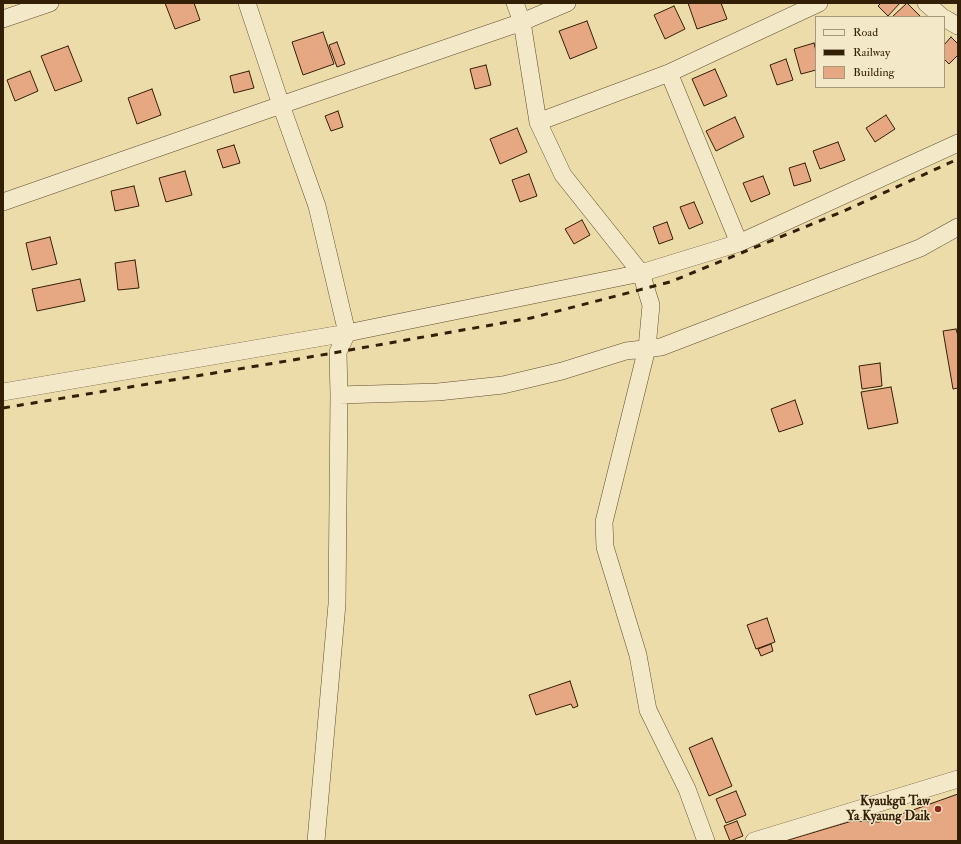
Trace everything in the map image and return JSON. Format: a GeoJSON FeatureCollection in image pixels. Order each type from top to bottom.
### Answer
{"type":"FeatureCollection","features":[{"type":"Feature","properties":{"kind":"street"},"geometry":{"type":"LineString","coordinates":[[3,19],[50,3]]}},
{"type":"Feature","properties":{"kind":"street"},"geometry":{"type":"LineString","coordinates":[[247,3],[317,206],[347,333],[338,352],[337,604],[316,841]]}},
{"type":"Feature","properties":{"kind":"street"},"geometry":{"type":"LineString","coordinates":[[515,3],[522,22],[538,122],[563,175],[641,272],[651,305],[647,348],[604,522],[605,547],[638,655],[648,710],[687,789],[706,841]]}},
{"type":"Feature","properties":{"kind":"street"},"geometry":{"type":"LineString","coordinates":[[3,202],[522,22],[567,3]]}},
{"type":"Feature","properties":{"kind":"street"},"geometry":{"type":"LineString","coordinates":[[538,122],[669,73],[819,3]]}},
{"type":"Feature","properties":{"kind":"street"},"geometry":{"type":"LineString","coordinates":[[926,3],[941,16]]}},
{"type":"Feature","properties":{"kind":"street"},"geometry":{"type":"LineString","coordinates":[[945,19],[958,26]]}},
{"type":"Feature","properties":{"kind":"street"},"geometry":{"type":"LineString","coordinates":[[669,73],[739,243]]}},
{"type":"Feature","properties":{"kind":"street"},"geometry":{"type":"LineString","coordinates":[[3,392],[347,333],[641,272],[739,243],[958,143]]}},
{"type":"Feature","properties":{"kind":"street"},"geometry":{"type":"LineString","coordinates":[[339,395],[438,392],[502,385],[562,371],[626,351],[661,348],[920,248],[958,227]]}},
{"type":"Feature","properties":{"kind":"street"},"geometry":{"type":"LineString","coordinates":[[754,841],[958,779]]}},
{"type":"Feature","properties":{"kind":"building"},"geometry":{"type":"Polygon","coordinates":[[[165,3],[194,3],[200,20],[175,29],[165,3]]]}},
{"type":"Feature","properties":{"kind":"building"},"geometry":{"type":"Polygon","coordinates":[[[688,3],[721,3],[727,19],[697,29],[688,3]]]}},
{"type":"Feature","properties":{"kind":"building"},"geometry":{"type":"Polygon","coordinates":[[[881,3],[900,3],[888,16],[878,6],[881,3]]]}},
{"type":"Feature","properties":{"kind":"building"},"geometry":{"type":"Polygon","coordinates":[[[907,3],[920,16],[893,16],[907,3]]]}},
{"type":"Feature","properties":{"kind":"building"},"geometry":{"type":"Polygon","coordinates":[[[674,6],[685,29],[665,39],[654,15],[674,6]]]}},
{"type":"Feature","properties":{"kind":"building"},"geometry":{"type":"Polygon","coordinates":[[[587,21],[597,48],[570,59],[559,31],[587,21]]]}},
{"type":"Feature","properties":{"kind":"building"},"geometry":{"type":"Polygon","coordinates":[[[323,32],[334,64],[303,75],[292,42],[323,32]]]}},
{"type":"Feature","properties":{"kind":"building"},"geometry":{"type":"Polygon","coordinates":[[[951,37],[958,44],[958,55],[949,64],[945,60],[945,44],[951,37]]]}},
{"type":"Feature","properties":{"kind":"building"},"geometry":{"type":"Polygon","coordinates":[[[337,42],[345,64],[337,67],[329,45],[337,42]]]}},
{"type":"Feature","properties":{"kind":"building"},"geometry":{"type":"Polygon","coordinates":[[[814,43],[815,70],[801,74],[794,49],[814,43]]]}},
{"type":"Feature","properties":{"kind":"building"},"geometry":{"type":"Polygon","coordinates":[[[68,46],[82,81],[55,91],[41,56],[68,46]]]}},
{"type":"Feature","properties":{"kind":"building"},"geometry":{"type":"Polygon","coordinates":[[[786,59],[793,80],[777,85],[770,65],[786,59]]]}},
{"type":"Feature","properties":{"kind":"building"},"geometry":{"type":"Polygon","coordinates":[[[486,65],[491,85],[475,89],[470,69],[486,65]]]}},
{"type":"Feature","properties":{"kind":"building"},"geometry":{"type":"Polygon","coordinates":[[[715,69],[727,96],[704,106],[692,79],[715,69]]]}},
{"type":"Feature","properties":{"kind":"building"},"geometry":{"type":"Polygon","coordinates":[[[30,71],[38,91],[15,101],[7,80],[30,71]]]}},
{"type":"Feature","properties":{"kind":"building"},"geometry":{"type":"Polygon","coordinates":[[[249,71],[254,88],[234,93],[230,76],[249,71]]]}},
{"type":"Feature","properties":{"kind":"building"},"geometry":{"type":"Polygon","coordinates":[[[152,89],[161,115],[137,124],[128,98],[152,89]]]}},
{"type":"Feature","properties":{"kind":"building"},"geometry":{"type":"Polygon","coordinates":[[[338,111],[343,127],[331,131],[325,116],[338,111]]]}},
{"type":"Feature","properties":{"kind":"building"},"geometry":{"type":"Polygon","coordinates":[[[886,115],[895,129],[875,142],[866,128],[886,115]]]}},
{"type":"Feature","properties":{"kind":"building"},"geometry":{"type":"Polygon","coordinates":[[[735,117],[744,137],[716,151],[706,131],[735,117]]]}},
{"type":"Feature","properties":{"kind":"building"},"geometry":{"type":"Polygon","coordinates":[[[517,128],[527,152],[500,164],[490,139],[517,128]]]}},
{"type":"Feature","properties":{"kind":"building"},"geometry":{"type":"Polygon","coordinates":[[[838,142],[845,160],[820,169],[813,151],[838,142]]]}},
{"type":"Feature","properties":{"kind":"building"},"geometry":{"type":"Polygon","coordinates":[[[234,145],[240,163],[223,168],[217,150],[234,145]]]}},
{"type":"Feature","properties":{"kind":"building"},"geometry":{"type":"Polygon","coordinates":[[[805,163],[811,181],[794,186],[789,168],[805,163]]]}},
{"type":"Feature","properties":{"kind":"building"},"geometry":{"type":"Polygon","coordinates":[[[185,171],[192,195],[166,202],[159,178],[185,171]]]}},
{"type":"Feature","properties":{"kind":"building"},"geometry":{"type":"Polygon","coordinates":[[[529,174],[537,196],[520,202],[512,180],[529,174]]]}},
{"type":"Feature","properties":{"kind":"building"},"geometry":{"type":"Polygon","coordinates":[[[763,176],[770,194],[751,202],[743,183],[763,176]]]}},
{"type":"Feature","properties":{"kind":"building"},"geometry":{"type":"Polygon","coordinates":[[[134,186],[139,206],[115,211],[111,191],[134,186]]]}},
{"type":"Feature","properties":{"kind":"building"},"geometry":{"type":"Polygon","coordinates":[[[694,202],[703,223],[689,229],[680,207],[694,202]]]}},
{"type":"Feature","properties":{"kind":"building"},"geometry":{"type":"Polygon","coordinates":[[[582,220],[590,235],[574,244],[565,229],[582,220]]]}},
{"type":"Feature","properties":{"kind":"building"},"geometry":{"type":"Polygon","coordinates":[[[667,222],[673,239],[659,244],[653,227],[667,222]]]}},
{"type":"Feature","properties":{"kind":"building"},"geometry":{"type":"Polygon","coordinates":[[[50,237],[57,264],[32,270],[26,243],[50,237]]]}},
{"type":"Feature","properties":{"kind":"building"},"geometry":{"type":"Polygon","coordinates":[[[135,260],[139,288],[118,290],[115,263],[135,260]]]}},
{"type":"Feature","properties":{"kind":"building"},"geometry":{"type":"Polygon","coordinates":[[[80,279],[85,301],[37,311],[32,289],[80,279]]]}},
{"type":"Feature","properties":{"kind":"building"},"geometry":{"type":"Polygon","coordinates":[[[956,329],[958,336],[958,388],[953,389],[943,331],[956,329]]]}},
{"type":"Feature","properties":{"kind":"building"},"geometry":{"type":"Polygon","coordinates":[[[880,363],[882,386],[862,389],[859,366],[880,363]]]}},
{"type":"Feature","properties":{"kind":"building"},"geometry":{"type":"Polygon","coordinates":[[[891,387],[898,423],[868,429],[861,392],[891,387]]]}},
{"type":"Feature","properties":{"kind":"building"},"geometry":{"type":"Polygon","coordinates":[[[795,400],[803,424],[779,432],[771,409],[795,400]]]}},
{"type":"Feature","properties":{"kind":"building"},"geometry":{"type":"Polygon","coordinates":[[[767,618],[775,642],[756,649],[747,625],[767,618]]]}},
{"type":"Feature","properties":{"kind":"building"},"geometry":{"type":"Polygon","coordinates":[[[771,644],[773,651],[761,656],[758,649],[771,644]]]}},
{"type":"Feature","properties":{"kind":"building"},"geometry":{"type":"Polygon","coordinates":[[[570,681],[578,706],[573,708],[571,704],[536,715],[529,695],[570,681]]]}},
{"type":"Feature","properties":{"kind":"building"},"geometry":{"type":"Polygon","coordinates":[[[712,738],[732,786],[709,796],[689,748],[712,738]]]}},
{"type":"Feature","properties":{"kind":"building"},"geometry":{"type":"Polygon","coordinates":[[[736,791],[746,815],[726,823],[716,799],[736,791]]]}},
{"type":"Feature","properties":{"kind":"building","name":"Kyaukgū Taw Ya Kyaung Daik"},"geometry":{"type":"Polygon","coordinates":[[[958,794],[958,841],[785,841],[852,821],[879,822],[958,794]]]}},
{"type":"Feature","properties":{"kind":"building"},"geometry":{"type":"Polygon","coordinates":[[[737,821],[743,836],[730,841],[724,826],[737,821]]]}},
{"type":"Feature","properties":{"kind":"railway"},"geometry":{"type":"LineString","coordinates":[[3,408],[293,360],[531,318],[670,282],[844,211],[958,159]]}},
{"type":"Feature","properties":{"kind":"place","name":"Kyaukgū Taw Ya Kyaung Daik"},"geometry":{"type":"Point","coordinates":[938,809]}}]}
